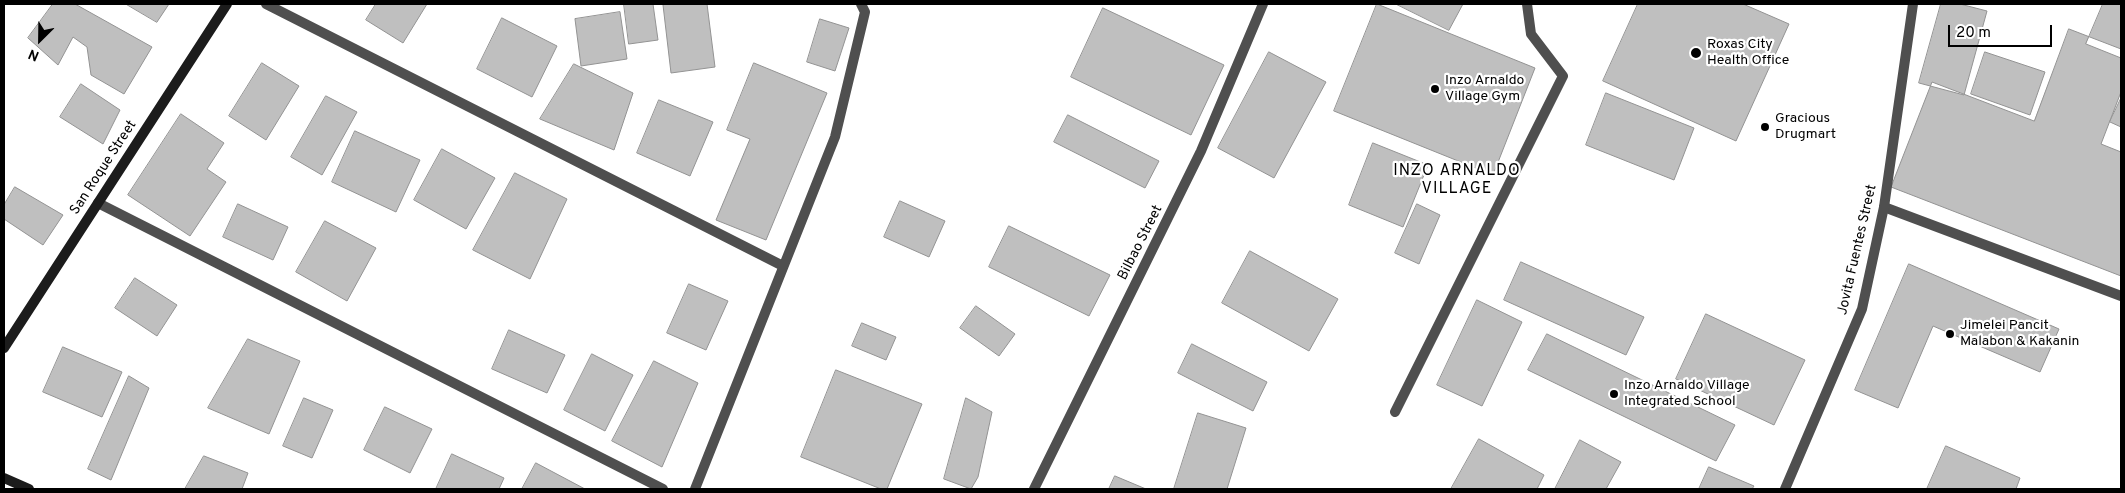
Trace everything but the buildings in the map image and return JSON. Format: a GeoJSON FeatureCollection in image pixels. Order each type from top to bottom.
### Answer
{"type":"FeatureCollection","features":[{"type":"Feature","properties":{"kind":"main road","name":"San Roque Street"},"geometry":{"type":"LineString","coordinates":[[4,348],[227,4]]}},
{"type":"Feature","properties":{"kind":"main road"},"geometry":{"type":"LineString","coordinates":[[4,478],[29,489]]}},
{"type":"Feature","properties":{"kind":"street"},"geometry":{"type":"LineString","coordinates":[[266,4],[784,266]]}},
{"type":"Feature","properties":{"kind":"street"},"geometry":{"type":"LineString","coordinates":[[695,489],[834,137],[865,12],[860,4]]}},
{"type":"Feature","properties":{"kind":"street","name":"Bilbao Street"},"geometry":{"type":"LineString","coordinates":[[1034,489],[1201,151],[1262,4]]}},
{"type":"Feature","properties":{"kind":"street"},"geometry":{"type":"LineString","coordinates":[[1395,412],[1563,76],[1531,34],[1527,4]]}},
{"type":"Feature","properties":{"kind":"street","name":"Jovita Fuentes Street"},"geometry":{"type":"LineString","coordinates":[[1785,489],[1862,309],[1884,207],[1913,4]]}},
{"type":"Feature","properties":{"kind":"street"},"geometry":{"type":"LineString","coordinates":[[98,203],[664,489]]}},
{"type":"Feature","properties":{"kind":"street"},"geometry":{"type":"LineString","coordinates":[[1884,207],[2121,296]]}},
{"type":"Feature","properties":{"kind":"place","name":"Roxas City Health Office"},"geometry":{"type":"Point","coordinates":[1696,53]}},
{"type":"Feature","properties":{"kind":"place","name":"Inzo Arnaldo Village Gym"},"geometry":{"type":"Point","coordinates":[1435,89]}},
{"type":"Feature","properties":{"kind":"place","name":"Gracious Drugmart"},"geometry":{"type":"Point","coordinates":[1765,127]}},
{"type":"Feature","properties":{"kind":"place","name":"Jimelei Pancit Malabon & Kakanin"},"geometry":{"type":"Point","coordinates":[1950,334]}},
{"type":"Feature","properties":{"kind":"place","name":"Inzo Arnaldo Village Integrated School"},"geometry":{"type":"Point","coordinates":[1614,394]}},
{"type":"Feature","properties":{"kind":"district","name":"INZO ARNALDO VILLAGE"},"geometry":{"type":"Point","coordinates":[1457,181]}}]}
